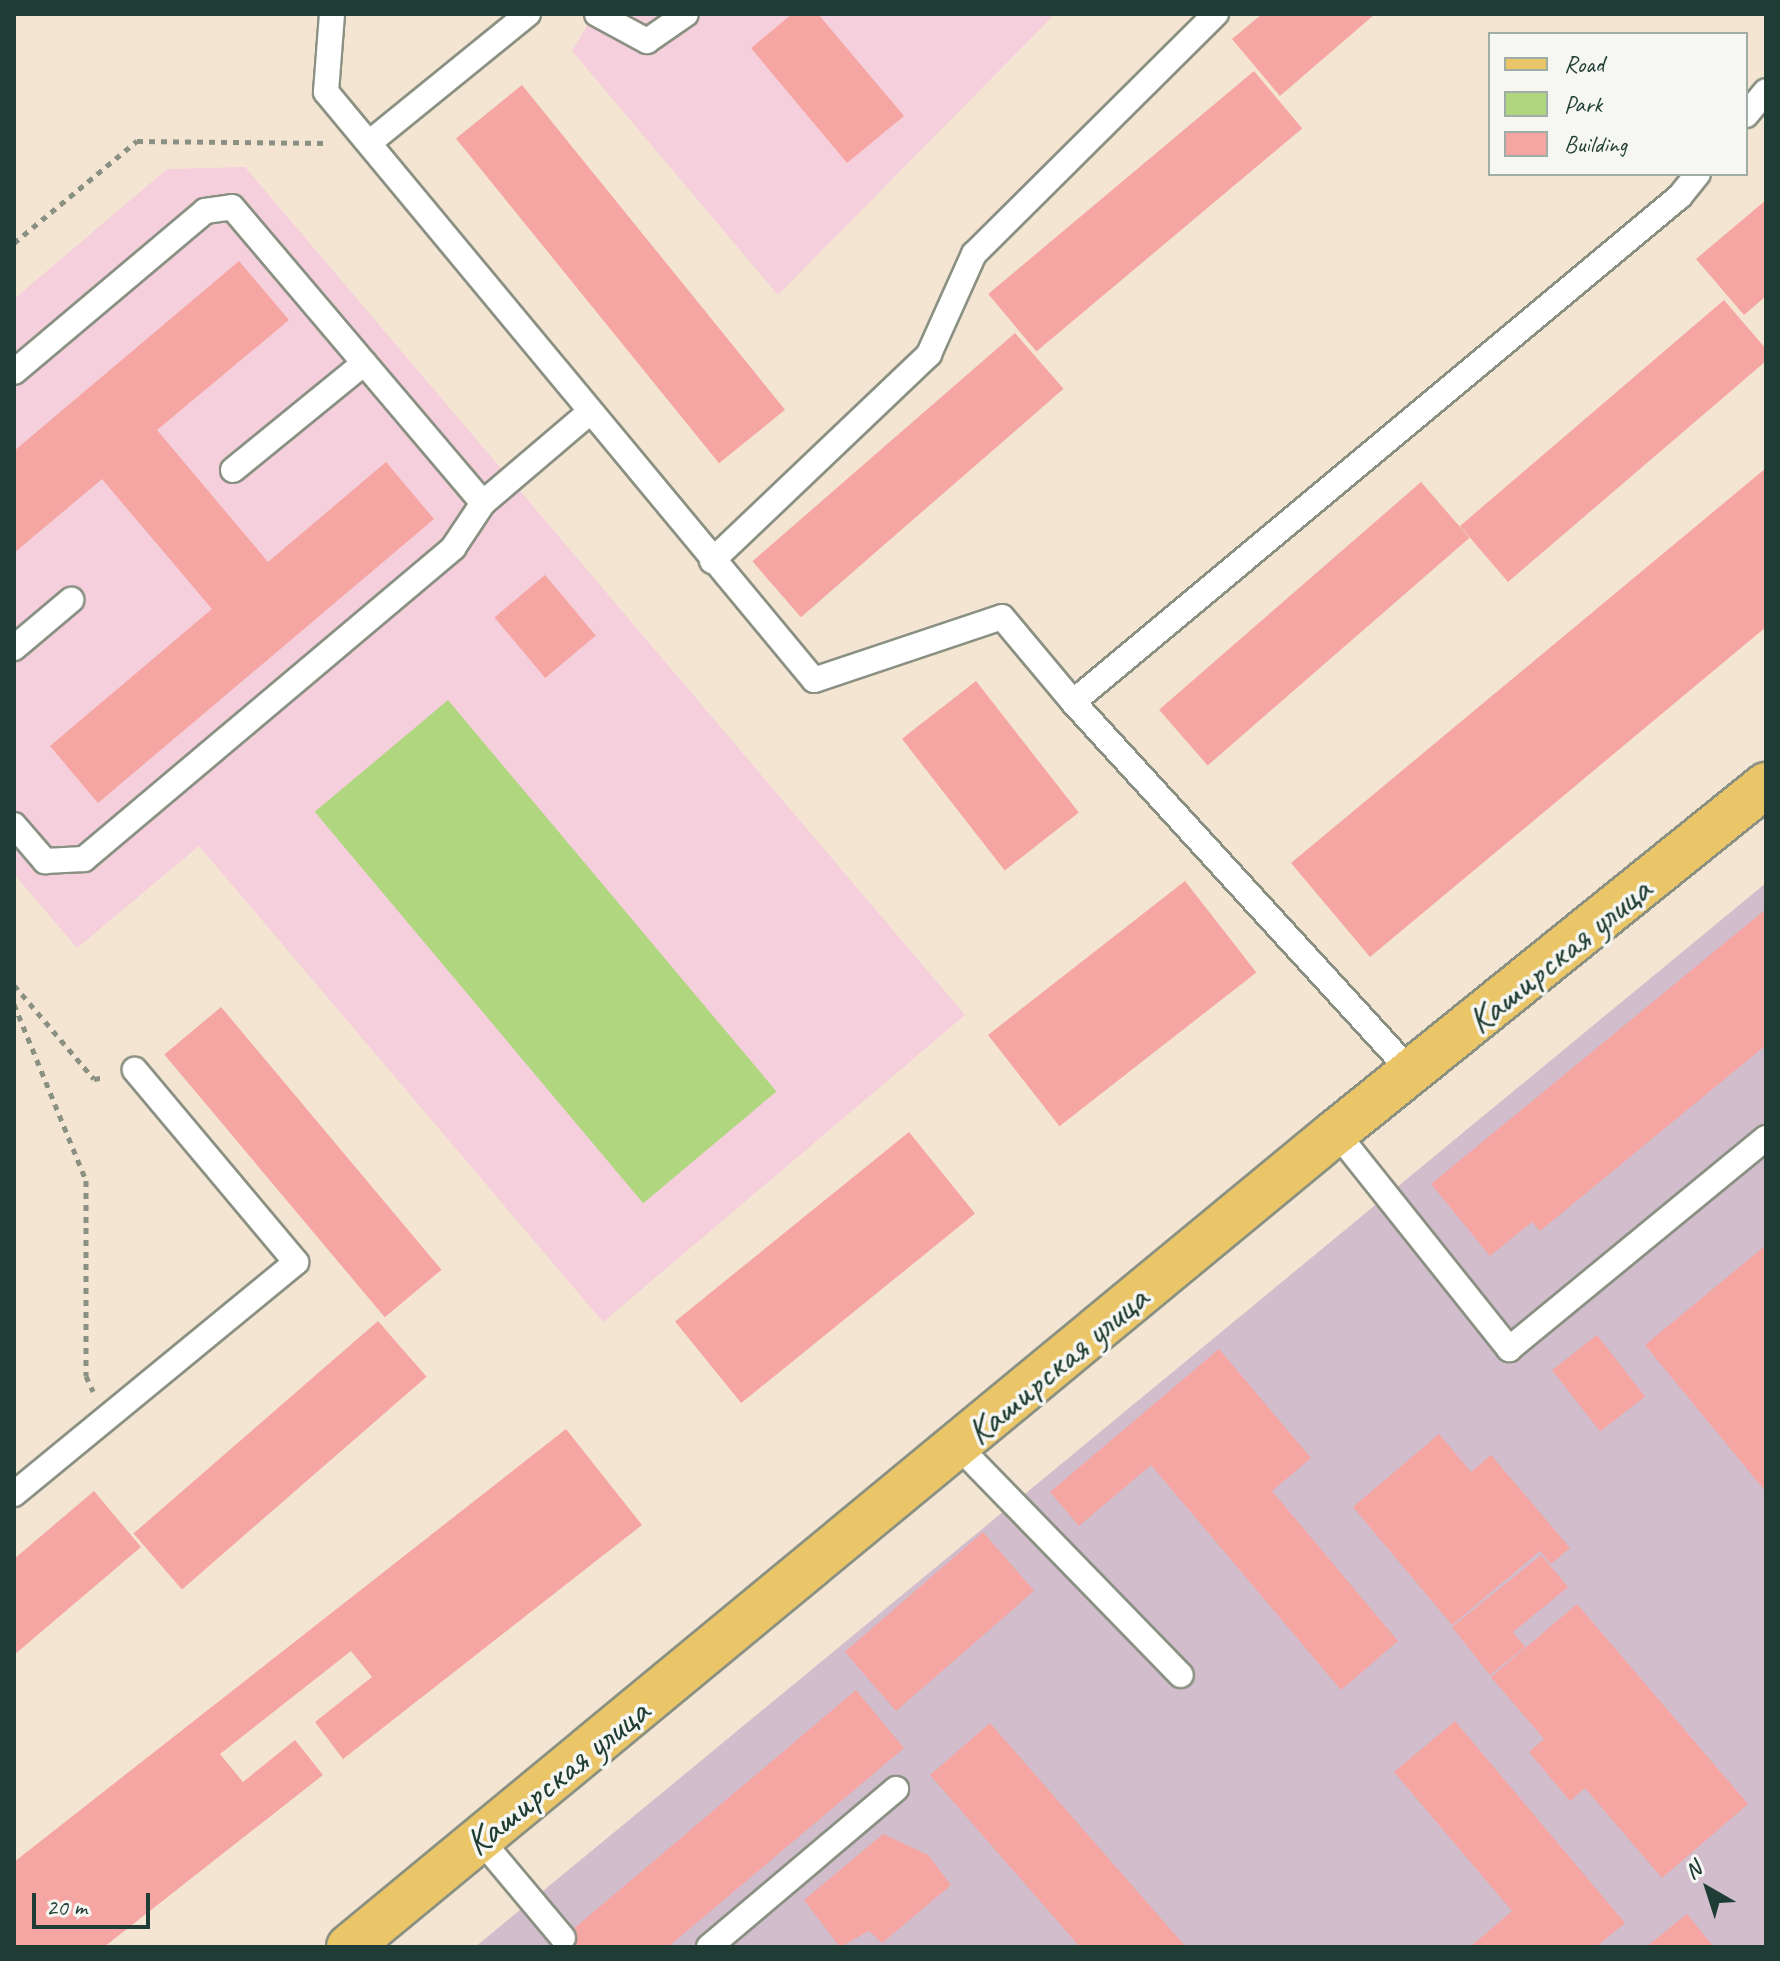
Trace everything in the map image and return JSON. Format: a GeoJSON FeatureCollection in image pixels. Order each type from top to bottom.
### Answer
{"type":"FeatureCollection","features":[{"type":"Feature","properties":{"kind":"main road","name":"Каширская улица"},"geometry":{"type":"LineString","coordinates":[[349,1947],[959,1447],[1336,1132],[1413,1074],[1766,785]]}},
{"type":"Feature","properties":{"kind":"lane"},"geometry":{"type":"LineString","coordinates":[[332,14],[326,92],[712,561],[814,680],[1002,617],[1073,702],[1413,1074]]}},
{"type":"Feature","properties":{"kind":"lane"},"geometry":{"type":"LineString","coordinates":[[369,143],[528,14]]}},
{"type":"Feature","properties":{"kind":"lane"},"geometry":{"type":"LineString","coordinates":[[597,14],[647,41],[686,14]]}},
{"type":"Feature","properties":{"kind":"lane"},"geometry":{"type":"LineString","coordinates":[[712,561],[929,354],[974,254],[1216,14]]}},
{"type":"Feature","properties":{"kind":"lane"},"geometry":{"type":"LineString","coordinates":[[1748,113],[1766,91]]}},
{"type":"Feature","properties":{"kind":"lane"},"geometry":{"type":"LineString","coordinates":[[1073,702],[1668,206],[1696,176]]}},
{"type":"Feature","properties":{"kind":"lane"},"geometry":{"type":"LineString","coordinates":[[14,372],[205,211],[232,207],[483,503]]}},
{"type":"Feature","properties":{"kind":"lane"},"geometry":{"type":"LineString","coordinates":[[233,470],[364,363]]}},
{"type":"Feature","properties":{"kind":"lane"},"geometry":{"type":"LineString","coordinates":[[14,825],[45,861],[84,859],[453,548],[483,503],[590,412]]}},
{"type":"Feature","properties":{"kind":"lane"},"geometry":{"type":"LineString","coordinates":[[14,648],[71,600]]}},
{"type":"Feature","properties":{"kind":"lane"},"geometry":{"type":"LineString","coordinates":[[14,1494],[296,1262],[135,1070]]}},
{"type":"Feature","properties":{"kind":"lane"},"geometry":{"type":"LineString","coordinates":[[1336,1132],[1509,1349],[1766,1138]]}},
{"type":"Feature","properties":{"kind":"lane"},"geometry":{"type":"LineString","coordinates":[[959,1447],[1181,1675]]}},
{"type":"Feature","properties":{"kind":"lane"},"geometry":{"type":"LineString","coordinates":[[709,1947],[896,1789]]}},
{"type":"Feature","properties":{"kind":"lane"},"geometry":{"type":"LineString","coordinates":[[480,1839],[563,1938]]}},
{"type":"Feature","properties":{"kind":"path"},"geometry":{"type":"LineString","coordinates":[[14,243],[137,141],[369,143]]}},
{"type":"Feature","properties":{"kind":"path"},"geometry":{"type":"LineString","coordinates":[[14,985],[94,1079],[135,1070]]}},
{"type":"Feature","properties":{"kind":"path"},"geometry":{"type":"LineString","coordinates":[[14,1004],[86,1180],[86,1376],[106,1418]]}},
{"type":"Feature","properties":{"kind":"shaded area"},"geometry":{"type":"Polygon","coordinates":[[[594,14],[1055,14],[778,295],[572,51],[594,14]]]}},
{"type":"Feature","properties":{"kind":"shaded area"},"geometry":{"type":"Polygon","coordinates":[[[245,167],[965,1015],[603,1322],[199,846],[77,948],[14,874],[14,299],[167,169],[245,167]]]}},
{"type":"Feature","properties":{"kind":"shaded area"},"geometry":{"type":"Polygon","coordinates":[[[1766,883],[1766,1947],[475,1947],[1197,1352],[1766,883]]]}},
{"type":"Feature","properties":{"kind":"green space"},"geometry":{"type":"Polygon","coordinates":[[[448,700],[776,1091],[643,1203],[315,812],[448,700]]]}},
{"type":"Feature","properties":{"kind":"building"},"geometry":{"type":"Polygon","coordinates":[[[792,14],[818,14],[904,116],[847,163],[751,48],[792,14]]]}},
{"type":"Feature","properties":{"kind":"building"},"geometry":{"type":"Polygon","coordinates":[[[1262,14],[1375,14],[1280,96],[1232,39],[1262,14]]]}},
{"type":"Feature","properties":{"kind":"building"},"geometry":{"type":"Polygon","coordinates":[[[1254,71],[1302,128],[1036,352],[988,294],[1254,71]]]}},
{"type":"Feature","properties":{"kind":"building"},"geometry":{"type":"Polygon","coordinates":[[[522,85],[785,410],[719,463],[456,138],[522,85]]]}},
{"type":"Feature","properties":{"kind":"building"},"geometry":{"type":"Polygon","coordinates":[[[1766,200],[1766,296],[1744,315],[1696,259],[1766,200]]]}},
{"type":"Feature","properties":{"kind":"building"},"geometry":{"type":"Polygon","coordinates":[[[239,261],[289,320],[157,430],[268,562],[386,462],[434,519],[98,803],[50,746],[212,609],[102,479],[14,553],[14,451],[239,261]]]}},
{"type":"Feature","properties":{"kind":"building"},"geometry":{"type":"Polygon","coordinates":[[[1724,300],[1766,349],[1766,361],[1508,582],[1460,526],[1724,300]]]}},
{"type":"Feature","properties":{"kind":"building"},"geometry":{"type":"Polygon","coordinates":[[[1015,333],[1064,389],[801,617],[752,561],[1015,333]]]}},
{"type":"Feature","properties":{"kind":"building"},"geometry":{"type":"Polygon","coordinates":[[[1766,468],[1766,627],[1370,957],[1291,863],[1766,468]]]}},
{"type":"Feature","properties":{"kind":"building"},"geometry":{"type":"Polygon","coordinates":[[[1421,482],[1470,538],[1208,766],[1159,710],[1421,482]]]}},
{"type":"Feature","properties":{"kind":"building"},"geometry":{"type":"Polygon","coordinates":[[[545,575],[596,636],[545,678],[494,617],[545,575]]]}},
{"type":"Feature","properties":{"kind":"building"},"geometry":{"type":"Polygon","coordinates":[[[976,681],[1079,813],[1005,870],[902,739],[976,681]]]}},
{"type":"Feature","properties":{"kind":"building"},"geometry":{"type":"Polygon","coordinates":[[[1185,881],[1256,972],[1059,1126],[988,1035],[1185,881]]]}},
{"type":"Feature","properties":{"kind":"building"},"geometry":{"type":"Polygon","coordinates":[[[1766,909],[1766,1045],[1540,1231],[1532,1222],[1490,1256],[1431,1184],[1766,909]]]}},
{"type":"Feature","properties":{"kind":"building"},"geometry":{"type":"Polygon","coordinates":[[[221,1007],[441,1270],[385,1317],[164,1055],[221,1007]]]}},
{"type":"Feature","properties":{"kind":"building"},"geometry":{"type":"Polygon","coordinates":[[[909,1132],[975,1214],[741,1403],[675,1321],[909,1132]]]}},
{"type":"Feature","properties":{"kind":"building"},"geometry":{"type":"Polygon","coordinates":[[[1766,1245],[1766,1492],[1645,1345],[1766,1245]]]}},
{"type":"Feature","properties":{"kind":"building"},"geometry":{"type":"Polygon","coordinates":[[[378,1321],[427,1377],[182,1589],[133,1534],[378,1321]]]}},
{"type":"Feature","properties":{"kind":"building"},"geometry":{"type":"Polygon","coordinates":[[[1597,1335],[1645,1396],[1600,1432],[1552,1370],[1597,1335]]]}},
{"type":"Feature","properties":{"kind":"building"},"geometry":{"type":"Polygon","coordinates":[[[1219,1349],[1311,1458],[1272,1491],[1398,1641],[1341,1690],[1151,1465],[1079,1526],[1050,1492],[1219,1349]]]}},
{"type":"Feature","properties":{"kind":"building"},"geometry":{"type":"Polygon","coordinates":[[[566,1429],[642,1525],[343,1759],[315,1722],[372,1677],[351,1651],[220,1754],[243,1782],[295,1740],[323,1775],[104,1947],[14,1947],[14,1862],[566,1429]]]}},
{"type":"Feature","properties":{"kind":"building"},"geometry":{"type":"Polygon","coordinates":[[[1439,1434],[1471,1472],[1491,1455],[1570,1548],[1551,1564],[1540,1551],[1452,1625],[1353,1507],[1439,1434]]]}},
{"type":"Feature","properties":{"kind":"building"},"geometry":{"type":"Polygon","coordinates":[[[94,1491],[141,1547],[14,1655],[14,1559],[94,1491]]]}},
{"type":"Feature","properties":{"kind":"building"},"geometry":{"type":"Polygon","coordinates":[[[983,1532],[1034,1591],[896,1711],[845,1652],[983,1532]]]}},
{"type":"Feature","properties":{"kind":"building"},"geometry":{"type":"Polygon","coordinates":[[[1541,1555],[1568,1587],[1513,1632],[1525,1647],[1490,1675],[1452,1627],[1541,1555]]]}},
{"type":"Feature","properties":{"kind":"building"},"geometry":{"type":"Polygon","coordinates":[[[1577,1604],[1748,1804],[1662,1878],[1585,1788],[1570,1801],[1529,1752],[1544,1739],[1491,1677],[1577,1604]]]}},
{"type":"Feature","properties":{"kind":"building"},"geometry":{"type":"Polygon","coordinates":[[[856,1690],[904,1748],[668,1947],[552,1947],[856,1690]]]}},
{"type":"Feature","properties":{"kind":"building"},"geometry":{"type":"Polygon","coordinates":[[[1455,1721],[1625,1923],[1596,1947],[1470,1947],[1512,1911],[1394,1772],[1455,1721]]]}},
{"type":"Feature","properties":{"kind":"building"},"geometry":{"type":"Polygon","coordinates":[[[990,1723],[1186,1947],[1080,1947],[930,1775],[990,1723]]]}},
{"type":"Feature","properties":{"kind":"building"},"geometry":{"type":"Polygon","coordinates":[[[883,1834],[928,1855],[951,1885],[882,1943],[869,1931],[840,1947],[804,1900],[883,1834]]]}},
{"type":"Feature","properties":{"kind":"building"},"geometry":{"type":"Polygon","coordinates":[[[1687,1914],[1714,1947],[1646,1947],[1687,1914]]]}}]}
